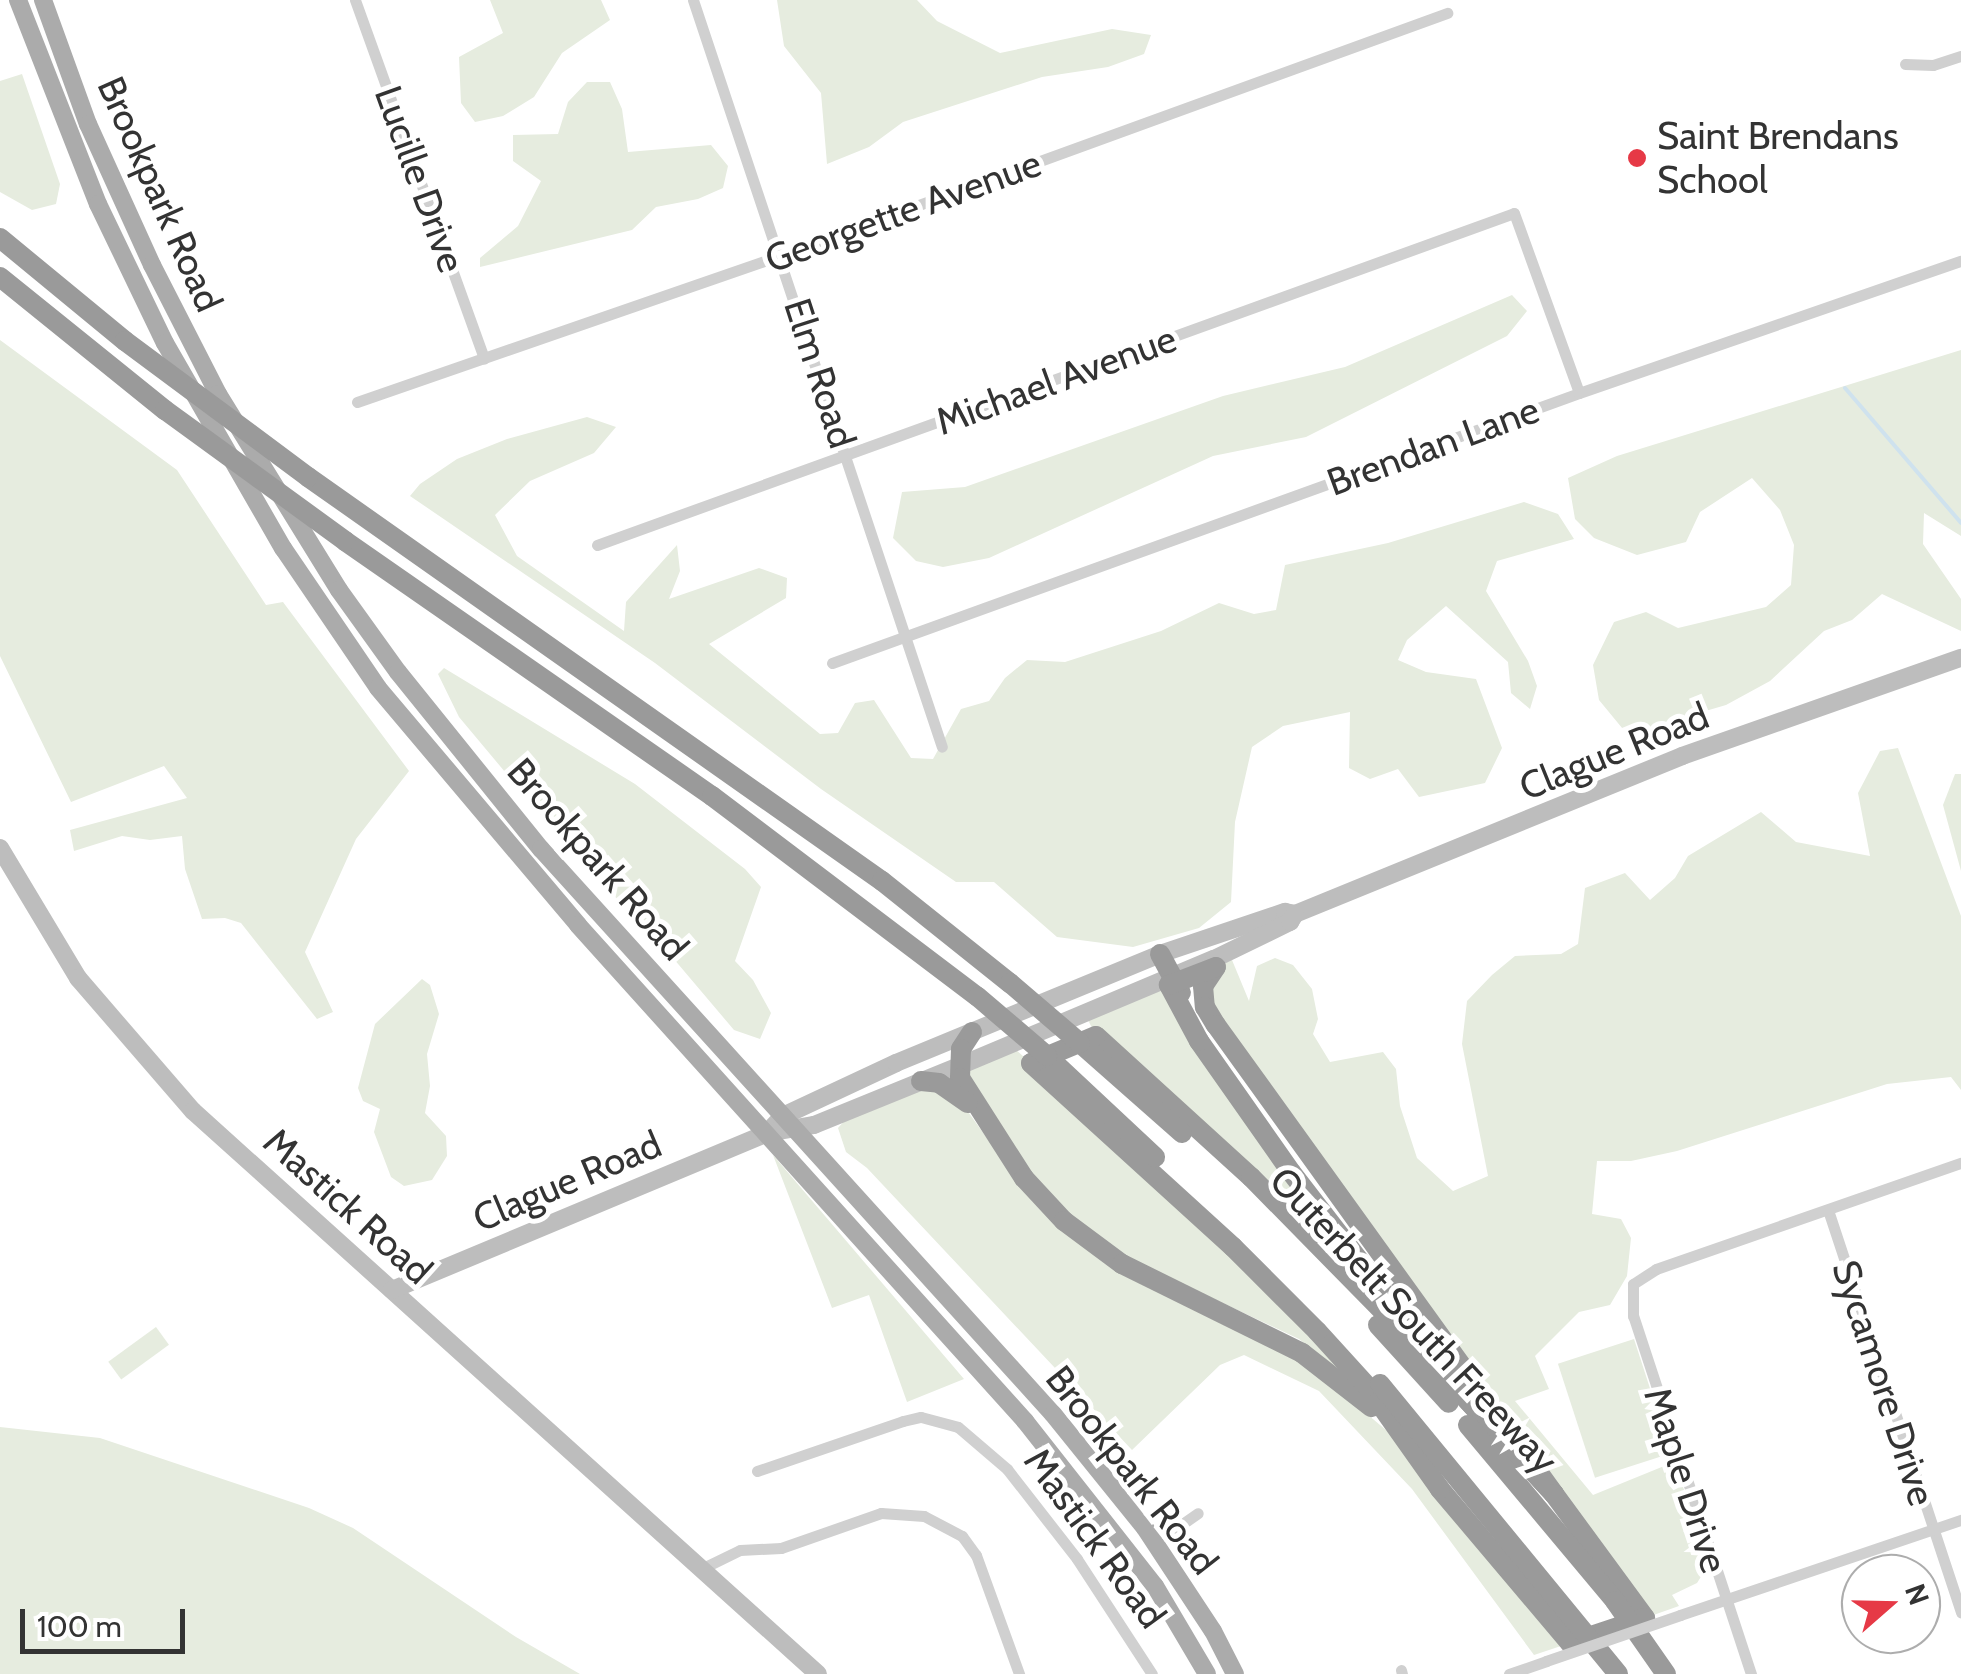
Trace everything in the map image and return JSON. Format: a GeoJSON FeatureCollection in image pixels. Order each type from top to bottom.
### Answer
{"type":"FeatureCollection","features":[{"type":"Feature","properties":{"kind":"highway","name":"Outerbelt South Freeway"},"geometry":{"type":"LineString","coordinates":[[0,238],[125,341],[308,477],[853,860],[1080,1043],[1254,1196],[1375,1321],[1509,1470],[1616,1600],[1666,1674]]}},
{"type":"Feature","properties":{"kind":"highway","name":"Outerbelt South Freeway"},"geometry":{"type":"LineString","coordinates":[[0,277],[165,410],[345,541],[712,796],[978,997],[1047,1056],[1222,1220],[1348,1347],[1618,1674]]}},
{"type":"Feature","properties":{"kind":"highway"},"geometry":{"type":"LineString","coordinates":[[1160,954],[1172,980],[1243,1092],[1616,1600]]}},
{"type":"Feature","properties":{"kind":"highway"},"geometry":{"type":"LineString","coordinates":[[1172,980],[1216,967],[1203,986],[1206,1007],[1216,1025],[1645,1618],[1570,1643],[1440,1489],[1367,1386],[1317,1331],[1233,1246],[1032,1063],[1096,1036],[1251,1178],[1422,1351],[1554,1494]]}},
{"type":"Feature","properties":{"kind":"highway"},"geometry":{"type":"LineString","coordinates":[[1172,980],[1170,985],[1199,1041],[1291,1172],[1395,1306],[1425,1348],[1422,1351]]}},
{"type":"Feature","properties":{"kind":"highway"},"geometry":{"type":"LineString","coordinates":[[972,1032],[961,1049],[959,1066],[960,1078],[978,1113],[1032,1188],[1088,1242],[1122,1264],[1302,1353],[1360,1396],[1494,1520]]}},
{"type":"Feature","properties":{"kind":"highway"},"geometry":{"type":"LineString","coordinates":[[922,1081],[948,1088],[978,1113]]}},
{"type":"Feature","properties":{"kind":"main road","name":"Brookpark Road"},"geometry":{"type":"LineString","coordinates":[[18,0],[64,122],[135,286],[283,548],[378,688],[442,768],[1012,1406],[1100,1511],[1155,1586],[1207,1674]]}},
{"type":"Feature","properties":{"kind":"main road","name":"Brookpark Road"},"geometry":{"type":"LineString","coordinates":[[42,0],[88,124],[152,265],[218,394],[339,590],[398,672],[541,848],[1053,1414],[1154,1543],[1213,1631],[1235,1674]]}},
{"type":"Feature","properties":{"kind":"main road","name":"Clague Road"},"geometry":{"type":"LineString","coordinates":[[392,1290],[767,1133],[972,1032],[1160,954],[1286,912],[1295,914],[1682,756],[1961,658]]}},
{"type":"Feature","properties":{"kind":"main road","name":"Mastick Road"},"geometry":{"type":"LineString","coordinates":[[0,848],[78,978],[193,1111],[818,1674]]}},
{"type":"Feature","properties":{"kind":"main road","name":"Clague Road"},"geometry":{"type":"LineString","coordinates":[[789,1122],[922,1081],[1172,980],[1290,922],[1295,914]]}},
{"type":"Feature","properties":{"kind":"street","name":"Lucille Drive"},"geometry":{"type":"LineString","coordinates":[[355,0],[484,358]]}},
{"type":"Feature","properties":{"kind":"street","name":"Elm Road"},"geometry":{"type":"LineString","coordinates":[[693,0],[942,747]]}},
{"type":"Feature","properties":{"kind":"street","name":"Georgette Avenue"},"geometry":{"type":"LineString","coordinates":[[357,402],[781,256],[1446,12]]}},
{"type":"Feature","properties":{"kind":"street"},"geometry":{"type":"LineString","coordinates":[[1905,64],[1932,65],[1961,56]]}},
{"type":"Feature","properties":{"kind":"street","name":"Michael Avenue"},"geometry":{"type":"LineString","coordinates":[[597,545],[1514,214],[1579,393]]}},
{"type":"Feature","properties":{"kind":"street","name":"Brendan Lane"},"geometry":{"type":"LineString","coordinates":[[832,663],[1579,393],[1961,261]]}},
{"type":"Feature","properties":{"kind":"street"},"geometry":{"type":"LineString","coordinates":[[1828,1210],[1961,1163]]}},
{"type":"Feature","properties":{"kind":"street","name":"Maple Drive"},"geometry":{"type":"LineString","coordinates":[[1751,1674],[1632,1316],[1632,1284],[1656,1269],[1828,1210]]}},
{"type":"Feature","properties":{"kind":"street","name":"Sycamore Drive"},"geometry":{"type":"LineString","coordinates":[[1828,1210],[1961,1613]]}},
{"type":"Feature","properties":{"kind":"street","name":"Mastick Road"},"geometry":{"type":"LineString","coordinates":[[757,1470],[903,1420],[921,1417],[958,1426],[994,1454],[1077,1559],[1152,1674]]}},
{"type":"Feature","properties":{"kind":"street"},"geometry":{"type":"LineString","coordinates":[[1154,1543],[1198,1513]]}},
{"type":"Feature","properties":{"kind":"street"},"geometry":{"type":"LineString","coordinates":[[702,1569],[740,1550],[781,1548],[880,1514],[924,1516],[962,1536],[976,1555],[1019,1674]]}},
{"type":"Feature","properties":{"kind":"street"},"geometry":{"type":"LineString","coordinates":[[1508,1674],[1961,1520]]}},
{"type":"Feature","properties":{"kind":"shaded area"},"geometry":{"type":"Polygon","coordinates":[[[490,0],[601,0],[610,20],[562,53],[534,97],[503,116],[475,122],[461,103],[459,57],[503,33],[490,0]]]}},
{"type":"Feature","properties":{"kind":"shaded area"},"geometry":{"type":"Polygon","coordinates":[[[777,0],[917,0],[937,21],[1000,53],[1112,29],[1151,35],[1144,54],[1108,67],[1042,77],[903,122],[869,147],[827,164],[821,93],[784,46],[777,0]]]}},
{"type":"Feature","properties":{"kind":"shaded area"},"geometry":{"type":"Polygon","coordinates":[[[22,74],[60,184],[56,204],[32,210],[0,192],[0,81],[22,74]]]}},
{"type":"Feature","properties":{"kind":"shaded area"},"geometry":{"type":"Polygon","coordinates":[[[587,82],[610,82],[622,109],[628,152],[711,145],[728,166],[723,188],[698,199],[656,207],[632,230],[480,267],[480,258],[518,226],[541,181],[513,161],[513,135],[558,134],[568,102],[587,82]]]}},
{"type":"Feature","properties":{"kind":"shaded area"},"geometry":{"type":"Polygon","coordinates":[[[1512,295],[1527,311],[1507,336],[1306,437],[1213,456],[989,558],[943,567],[916,561],[893,538],[902,492],[965,487],[1223,396],[1345,367],[1512,295]]]}},
{"type":"Feature","properties":{"kind":"shaded area"},"geometry":{"type":"Polygon","coordinates":[[[0,340],[177,470],[266,605],[283,602],[409,771],[356,839],[305,952],[333,1012],[317,1019],[241,923],[225,918],[202,919],[185,869],[182,836],[150,840],[122,836],[74,851],[70,830],[187,798],[164,766],[71,802],[0,656],[0,340]]]}},
{"type":"Feature","properties":{"kind":"shaded area"},"geometry":{"type":"Polygon","coordinates":[[[1961,350],[1961,536],[1924,513],[1923,544],[1961,599],[1961,631],[1882,594],[1852,620],[1824,631],[1770,681],[1726,705],[1627,734],[1599,700],[1593,665],[1614,622],[1646,612],[1678,628],[1766,607],[1791,585],[1794,545],[1780,510],[1752,478],[1700,512],[1686,542],[1637,555],[1594,538],[1575,519],[1568,478],[1617,456],[1961,350]]]}},
{"type":"Feature","properties":{"kind":"shaded area"},"geometry":{"type":"Polygon","coordinates":[[[587,417],[616,427],[594,453],[530,481],[495,515],[517,556],[624,631],[626,602],[677,545],[680,571],[669,599],[759,568],[787,578],[786,598],[709,644],[820,734],[838,733],[855,703],[874,700],[911,758],[933,759],[961,709],[989,701],[1005,678],[1027,660],[1065,662],[1161,631],[1219,603],[1254,614],[1276,610],[1285,565],[1388,543],[1524,502],[1558,514],[1574,539],[1497,561],[1486,591],[1528,661],[1537,686],[1530,709],[1511,693],[1508,662],[1446,606],[1407,640],[1398,660],[1426,672],[1476,679],[1502,748],[1485,783],[1419,797],[1398,769],[1370,779],[1349,768],[1350,712],[1283,726],[1252,747],[1235,822],[1231,902],[1199,928],[1133,947],[1057,937],[994,882],[956,882],[821,789],[655,663],[410,496],[420,484],[457,459],[507,439],[587,417]]]}},
{"type":"Feature","properties":{"kind":"shaded area"},"geometry":{"type":"Polygon","coordinates":[[[444,668],[635,784],[745,869],[761,887],[735,961],[753,980],[771,1013],[760,1039],[734,1030],[662,945],[577,858],[459,717],[438,674],[444,668]]]}},
{"type":"Feature","properties":{"kind":"shaded area"},"geometry":{"type":"Polygon","coordinates":[[[1898,748],[1961,916],[1961,1090],[1951,1077],[1887,1084],[1677,1151],[1631,1161],[1597,1161],[1592,1214],[1621,1219],[1631,1238],[1627,1276],[1610,1305],[1579,1312],[1535,1356],[1549,1389],[1515,1401],[1593,1495],[1674,1462],[1706,1551],[1704,1572],[1697,1583],[1672,1595],[1679,1606],[1645,1618],[1205,1007],[1216,967],[1232,960],[1249,1001],[1257,966],[1275,958],[1293,965],[1312,989],[1318,1019],[1313,1034],[1330,1062],[1383,1052],[1396,1069],[1400,1106],[1417,1158],[1453,1191],[1488,1176],[1462,1044],[1467,1001],[1492,975],[1515,956],[1561,954],[1578,944],[1585,888],[1625,873],[1650,900],[1675,878],[1688,856],[1761,812],[1796,842],[1870,856],[1858,793],[1880,751],[1898,748]]]}},
{"type":"Feature","properties":{"kind":"shaded area"},"geometry":{"type":"Polygon","coordinates":[[[1955,774],[1961,774],[1961,871],[1943,805],[1955,774]]]}},
{"type":"Feature","properties":{"kind":"shaded area"},"geometry":{"type":"Polygon","coordinates":[[[422,979],[430,985],[439,1014],[427,1054],[430,1086],[425,1113],[446,1136],[447,1156],[432,1180],[404,1186],[391,1177],[374,1132],[380,1109],[363,1101],[358,1088],[375,1024],[422,979]]]}},
{"type":"Feature","properties":{"kind":"shaded area"},"geometry":{"type":"Polygon","coordinates":[[[1169,985],[1395,1307],[1096,1036],[1087,1018],[1169,985]]]}},
{"type":"Feature","properties":{"kind":"shaded area"},"geometry":{"type":"Polygon","coordinates":[[[1014,1048],[1233,1247],[1360,1389],[1299,1339],[1129,1259],[1077,1223],[1029,1170],[985,1109],[967,1069],[1014,1048]]]}},
{"type":"Feature","properties":{"kind":"shaded area"},"geometry":{"type":"Polygon","coordinates":[[[926,1087],[966,1109],[1033,1202],[1312,1368],[1386,1430],[1570,1643],[1534,1655],[1412,1489],[1319,1391],[1244,1355],[1220,1365],[1132,1450],[867,1168],[846,1152],[838,1128],[846,1119],[926,1087]]]}},
{"type":"Feature","properties":{"kind":"shaded area"},"geometry":{"type":"Polygon","coordinates":[[[773,1155],[964,1379],[907,1402],[869,1295],[832,1308],[773,1155]]]}},
{"type":"Feature","properties":{"kind":"shaded area"},"geometry":{"type":"Polygon","coordinates":[[[156,1327],[169,1345],[121,1379],[108,1362],[156,1327]]]}},
{"type":"Feature","properties":{"kind":"shaded area"},"geometry":{"type":"Polygon","coordinates":[[[1634,1339],[1671,1453],[1595,1478],[1558,1364],[1634,1339]]]}},
{"type":"Feature","properties":{"kind":"shaded area"},"geometry":{"type":"Polygon","coordinates":[[[0,1427],[100,1438],[309,1508],[353,1528],[516,1637],[580,1674],[0,1674],[0,1427]]]}},
{"type":"Feature","properties":{"kind":"waterway"},"geometry":{"type":"LineString","coordinates":[[1845,388],[1961,523]]}},
{"type":"Feature","properties":{"kind":"place","name":"Saint Brendans School"},"geometry":{"type":"Point","coordinates":[1637,158]}}]}
